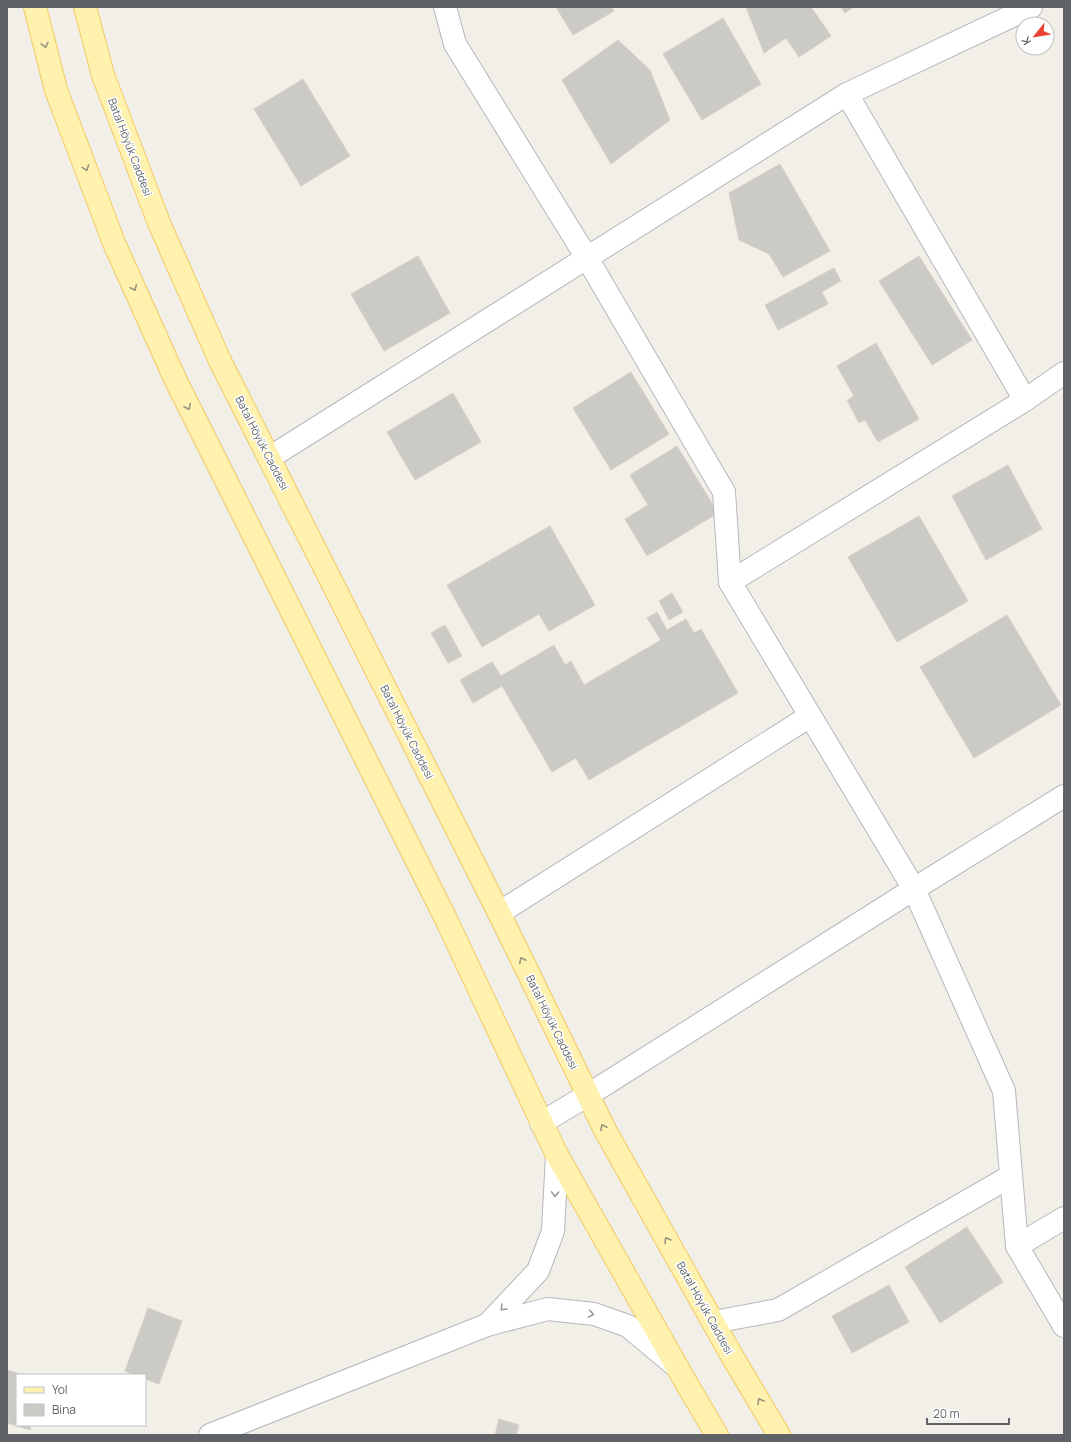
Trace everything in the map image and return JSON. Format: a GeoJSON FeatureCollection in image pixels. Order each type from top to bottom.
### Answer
{"type":"FeatureCollection","features":[{"type":"Feature","properties":{"kind":"main road"},"geometry":{"type":"LineString","coordinates":[[35,7],[59,98],[114,244],[176,381],[446,917],[557,1155],[676,1366],[717,1435]]}},
{"type":"Feature","properties":{"kind":"main road","name":"Batal Höyük Caddesi"},"geometry":{"type":"LineString","coordinates":[[86,8],[103,75],[159,223],[220,361],[499,913],[605,1130],[780,1435]]}},
{"type":"Feature","properties":{"kind":"street"},"geometry":{"type":"LineString","coordinates":[[445,7],[455,44],[587,258],[724,492],[730,582],[914,889],[1004,1091],[1017,1246],[1064,1326]]}},
{"type":"Feature","properties":{"kind":"street"},"geometry":{"type":"LineString","coordinates":[[269,458],[847,94],[1031,7]]}},
{"type":"Feature","properties":{"kind":"street"},"geometry":{"type":"LineString","coordinates":[[847,94],[1025,400]]}},
{"type":"Feature","properties":{"kind":"street"},"geometry":{"type":"LineString","coordinates":[[730,582],[1025,400],[1064,373]]}},
{"type":"Feature","properties":{"kind":"street"},"geometry":{"type":"LineString","coordinates":[[499,913],[810,716]]}},
{"type":"Feature","properties":{"kind":"street"},"geometry":{"type":"LineString","coordinates":[[542,1123],[1064,796]]}},
{"type":"Feature","properties":{"kind":"street"},"geometry":{"type":"LineString","coordinates":[[487,1325],[538,1270],[554,1231],[557,1155]]}},
{"type":"Feature","properties":{"kind":"street"},"geometry":{"type":"LineString","coordinates":[[714,1322],[778,1310],[1011,1176]]}},
{"type":"Feature","properties":{"kind":"street"},"geometry":{"type":"LineString","coordinates":[[1017,1246],[1064,1218]]}},
{"type":"Feature","properties":{"kind":"street"},"geometry":{"type":"LineString","coordinates":[[210,1435],[487,1325],[548,1309],[594,1314],[628,1326],[676,1366]]}},
{"type":"Feature","properties":{"kind":"building"},"geometry":{"type":"Polygon","coordinates":[[[556,7],[612,7],[614,11],[573,35],[556,7]]]}},
{"type":"Feature","properties":{"kind":"building"},"geometry":{"type":"Polygon","coordinates":[[[746,7],[811,7],[831,36],[799,57],[786,38],[764,53],[746,7]]]}},
{"type":"Feature","properties":{"kind":"building"},"geometry":{"type":"Polygon","coordinates":[[[841,7],[854,7],[845,13],[841,7]]]}},
{"type":"Feature","properties":{"kind":"building"},"geometry":{"type":"Polygon","coordinates":[[[723,18],[761,84],[702,120],[663,54],[723,18]]]}},
{"type":"Feature","properties":{"kind":"building"},"geometry":{"type":"Polygon","coordinates":[[[618,40],[650,70],[670,120],[611,164],[562,80],[618,40]]]}},
{"type":"Feature","properties":{"kind":"building"},"geometry":{"type":"Polygon","coordinates":[[[303,79],[350,156],[301,186],[254,109],[303,79]]]}},
{"type":"Feature","properties":{"kind":"building"},"geometry":{"type":"Polygon","coordinates":[[[780,164],[830,251],[783,277],[769,254],[739,240],[729,193],[780,164]]]}},
{"type":"Feature","properties":{"kind":"building"},"geometry":{"type":"Polygon","coordinates":[[[418,256],[450,313],[384,351],[351,294],[418,256]]]}},
{"type":"Feature","properties":{"kind":"building"},"geometry":{"type":"Polygon","coordinates":[[[919,256],[972,340],[932,365],[879,281],[919,256]]]}},
{"type":"Feature","properties":{"kind":"building"},"geometry":{"type":"Polygon","coordinates":[[[834,268],[841,281],[822,292],[828,304],[778,330],[765,305],[834,268]]]}},
{"type":"Feature","properties":{"kind":"building"},"geometry":{"type":"Polygon","coordinates":[[[876,343],[919,419],[878,442],[865,420],[859,423],[847,400],[854,396],[837,366],[876,343]]]}},
{"type":"Feature","properties":{"kind":"building"},"geometry":{"type":"Polygon","coordinates":[[[631,372],[669,434],[611,470],[573,408],[631,372]]]}},
{"type":"Feature","properties":{"kind":"building"},"geometry":{"type":"Polygon","coordinates":[[[453,393],[481,442],[415,480],[387,432],[453,393]]]}},
{"type":"Feature","properties":{"kind":"building"},"geometry":{"type":"Polygon","coordinates":[[[677,446],[718,513],[647,556],[625,519],[648,505],[630,475],[677,446]]]}},
{"type":"Feature","properties":{"kind":"building"},"geometry":{"type":"Polygon","coordinates":[[[1008,465],[1042,529],[986,560],[952,496],[1008,465]]]}},
{"type":"Feature","properties":{"kind":"building"},"geometry":{"type":"Polygon","coordinates":[[[919,516],[968,601],[897,642],[848,557],[919,516]]]}},
{"type":"Feature","properties":{"kind":"building"},"geometry":{"type":"Polygon","coordinates":[[[550,526],[595,605],[549,631],[539,614],[482,647],[447,585],[550,526]]]}},
{"type":"Feature","properties":{"kind":"building"},"geometry":{"type":"Polygon","coordinates":[[[672,593],[683,612],[669,620],[659,601],[672,593]]]}},
{"type":"Feature","properties":{"kind":"building"},"geometry":{"type":"Polygon","coordinates":[[[657,612],[667,630],[686,619],[694,633],[701,629],[738,693],[589,780],[576,758],[552,772],[502,686],[473,703],[460,680],[492,662],[501,676],[554,645],[565,665],[571,661],[584,685],[661,640],[647,618],[657,612]]]}},
{"type":"Feature","properties":{"kind":"building"},"geometry":{"type":"Polygon","coordinates":[[[1007,615],[1061,705],[974,758],[920,667],[1007,615]]]}},
{"type":"Feature","properties":{"kind":"building"},"geometry":{"type":"Polygon","coordinates":[[[445,625],[462,656],[448,663],[431,633],[445,625]]]}},
{"type":"Feature","properties":{"kind":"building"},"geometry":{"type":"Polygon","coordinates":[[[967,1227],[1003,1282],[940,1323],[905,1267],[967,1227]]]}},
{"type":"Feature","properties":{"kind":"building"},"geometry":{"type":"Polygon","coordinates":[[[889,1285],[909,1322],[852,1353],[832,1316],[889,1285]]]}},
{"type":"Feature","properties":{"kind":"building"},"geometry":{"type":"Polygon","coordinates":[[[148,1308],[182,1321],[159,1384],[146,1379],[146,1374],[132,1374],[125,1371],[148,1308]]]}},
{"type":"Feature","properties":{"kind":"building"},"geometry":{"type":"Polygon","coordinates":[[[7,1370],[20,1374],[16,1374],[16,1426],[7,1423],[7,1370]]]}},
{"type":"Feature","properties":{"kind":"building"},"geometry":{"type":"Polygon","coordinates":[[[499,1419],[519,1425],[516,1435],[495,1435],[499,1419]]]}},
{"type":"Feature","properties":{"kind":"building"},"geometry":{"type":"Polygon","coordinates":[[[17,1426],[31,1426],[30,1430],[17,1426]]]}}]}
